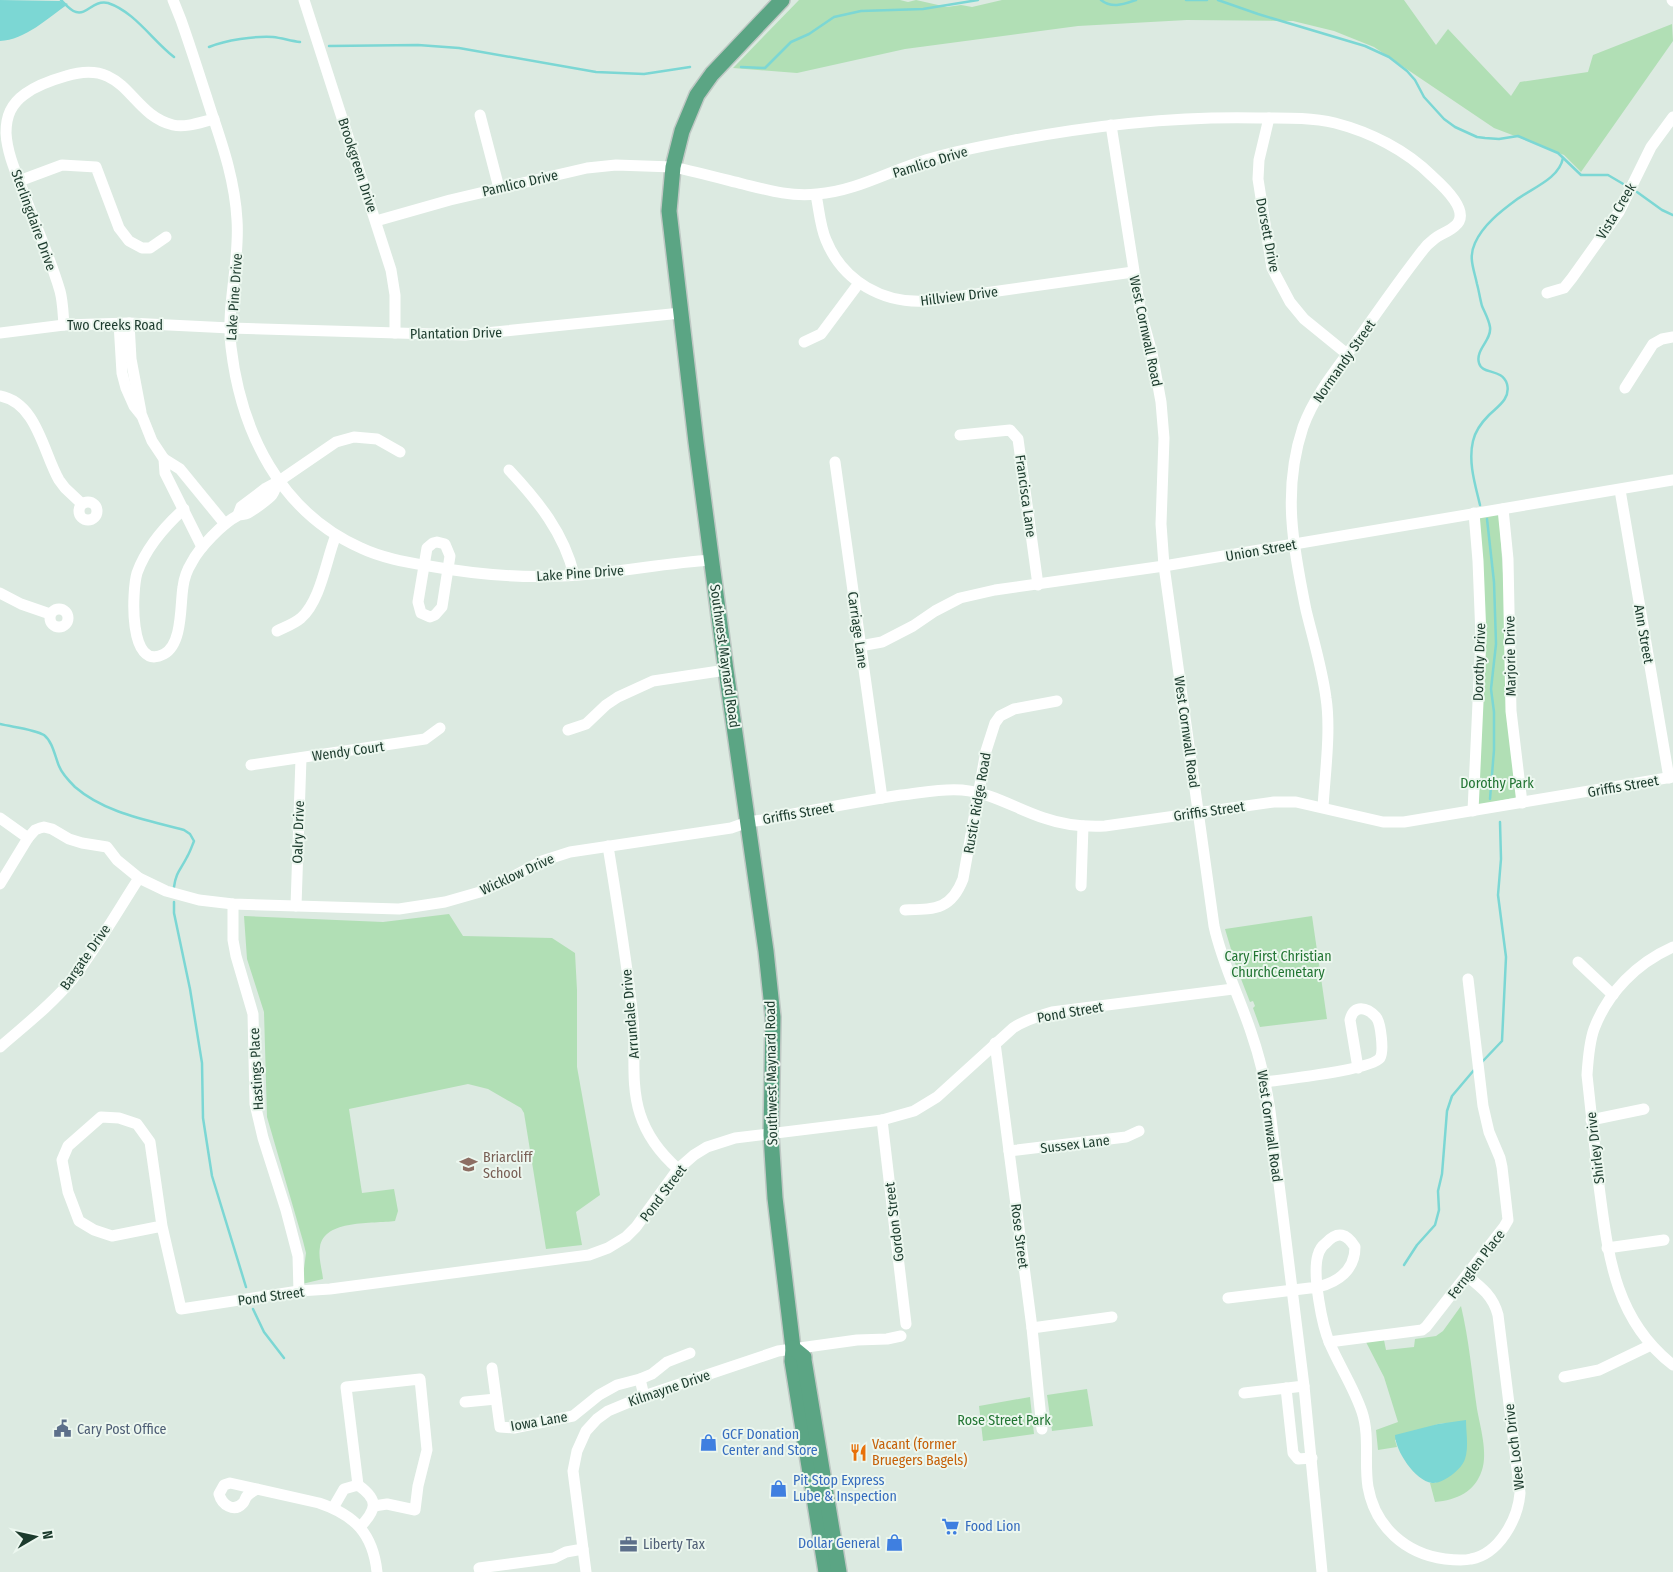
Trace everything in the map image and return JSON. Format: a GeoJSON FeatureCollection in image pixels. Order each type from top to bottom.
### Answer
{"type":"FeatureCollection","features":[{"type":"Feature","properties":{"kind":"main road","name":"Southwest Maynard Road"},"geometry":{"type":"LineString","coordinates":[[782,0],[712,74],[697,95],[682,131],[673,166],[669,210],[726,670],[766,952],[773,1017],[771,1135],[775,1198],[793,1348],[792,1361],[814,1499],[834,1570]]}},
{"type":"Feature","properties":{"kind":"main road","name":"Southwest Maynard Road"},"geometry":{"type":"LineString","coordinates":[[793,1348],[804,1357],[834,1570]]}},
{"type":"Feature","properties":{"kind":"street","name":"Lake Pine Drive"},"geometry":{"type":"LineString","coordinates":[[173,0],[225,152],[233,185],[238,222],[230,328],[234,369],[239,394],[256,441],[278,481],[300,507],[336,535],[371,552],[449,570],[514,576],[574,575],[712,560]]}},
{"type":"Feature","properties":{"kind":"street","name":"Brookgreen Drive"},"geometry":{"type":"LineString","coordinates":[[304,0],[394,282],[396,295],[395,333]]}},
{"type":"Feature","properties":{"kind":"street","name":"Sterlingdaire Drive"},"geometry":{"type":"LineString","coordinates":[[64,325],[60,291],[7,144],[7,125],[12,106],[18,99],[36,86],[84,71],[116,80],[151,114],[173,125],[190,125],[214,119]]}},
{"type":"Feature","properties":{"kind":"street"},"geometry":{"type":"LineString","coordinates":[[480,116],[499,188]]}},
{"type":"Feature","properties":{"kind":"street","name":"Pamlico Drive"},"geometry":{"type":"LineString","coordinates":[[376,221],[499,188],[571,171],[602,166],[673,166],[781,193],[816,194],[839,191],[910,165],[944,155],[1042,135],[1156,120],[1222,117],[1312,120],[1334,123],[1379,140],[1412,159],[1431,174],[1448,192],[1462,213]]}},
{"type":"Feature","properties":{"kind":"street","name":"Vista Creek"},"geometry":{"type":"LineString","coordinates":[[1547,293],[1564,288],[1572,278],[1619,212],[1651,147],[1673,117]]}},
{"type":"Feature","properties":{"kind":"street","name":"Dorsett Drive"},"geometry":{"type":"LineString","coordinates":[[1269,118],[1259,160],[1258,178],[1272,268],[1283,290],[1297,311],[1316,330],[1347,354]]}},
{"type":"Feature","properties":{"kind":"street","name":"West Cornwall Road"},"geometry":{"type":"LineString","coordinates":[[1111,125],[1133,272],[1162,402],[1164,438],[1161,524],[1164,566],[1217,941],[1251,1031],[1266,1082],[1304,1386],[1322,1572]]}},
{"type":"Feature","properties":{"kind":"street"},"geometry":{"type":"LineString","coordinates":[[19,181],[62,165],[96,167],[119,228],[129,241],[142,248],[150,248],[166,237]]}},
{"type":"Feature","properties":{"kind":"street","name":"Hillview Drive"},"geometry":{"type":"LineString","coordinates":[[816,194],[823,230],[830,248],[845,270],[859,283],[885,296],[913,302],[927,301],[1133,272]]}},
{"type":"Feature","properties":{"kind":"street","name":"Normandy Street"},"geometry":{"type":"LineString","coordinates":[[1323,807],[1327,730],[1326,699],[1318,655],[1306,610],[1290,513],[1292,473],[1297,448],[1312,406],[1347,354],[1423,250],[1433,239],[1457,225],[1462,213]]}},
{"type":"Feature","properties":{"kind":"street"},"geometry":{"type":"LineString","coordinates":[[804,342],[821,334],[859,283]]}},
{"type":"Feature","properties":{"kind":"street","name":"Plantation Drive"},"geometry":{"type":"LineString","coordinates":[[230,328],[466,335],[681,313]]}},
{"type":"Feature","properties":{"kind":"street"},"geometry":{"type":"LineString","coordinates":[[124,323],[123,380],[134,406],[142,416],[152,440],[164,458],[180,469],[225,524]]}},
{"type":"Feature","properties":{"kind":"street","name":"Two Creeks Road"},"geometry":{"type":"LineString","coordinates":[[0,333],[64,325],[124,323],[230,328]]}},
{"type":"Feature","properties":{"kind":"street"},"geometry":{"type":"LineString","coordinates":[[1625,388],[1653,344],[1662,339],[1673,337]]}},
{"type":"Feature","properties":{"kind":"street"},"geometry":{"type":"LineString","coordinates":[[0,396],[14,402],[35,425],[59,480],[82,504]]}},
{"type":"Feature","properties":{"kind":"street","name":"Francisca Lane"},"geometry":{"type":"LineString","coordinates":[[960,435],[1010,430],[1018,439],[1038,585]]}},
{"type":"Feature","properties":{"kind":"street"},"geometry":{"type":"LineString","coordinates":[[184,510],[166,525],[137,573],[133,605],[134,619],[139,645],[150,656],[164,654],[170,649],[179,626],[186,573],[202,547],[225,524],[238,515],[241,507],[326,448],[345,439],[360,436],[377,438],[400,452]]}},
{"type":"Feature","properties":{"kind":"street"},"geometry":{"type":"LineString","coordinates":[[164,458],[166,474],[202,547]]}},
{"type":"Feature","properties":{"kind":"street","name":"Carriage Lane"},"geometry":{"type":"LineString","coordinates":[[835,462],[882,798]]}},
{"type":"Feature","properties":{"kind":"street"},"geometry":{"type":"LineString","coordinates":[[509,470],[532,494],[552,520],[563,543],[574,575]]}},
{"type":"Feature","properties":{"kind":"street","name":"Union Street"},"geometry":{"type":"LineString","coordinates":[[860,646],[882,642],[960,598],[995,590],[1164,566],[1673,480]]}},
{"type":"Feature","properties":{"kind":"street","name":"Ann Street"},"geometry":{"type":"LineString","coordinates":[[1620,490],[1671,777]]}},
{"type":"Feature","properties":{"kind":"street","name":"Marjorie Drive"},"geometry":{"type":"LineString","coordinates":[[1503,509],[1508,559],[1511,711],[1522,803]]}},
{"type":"Feature","properties":{"kind":"street","name":"Dorothy Drive"},"geometry":{"type":"LineString","coordinates":[[1473,811],[1481,637],[1474,513]]}},
{"type":"Feature","properties":{"kind":"street"},"geometry":{"type":"LineString","coordinates":[[277,631],[294,623],[306,611],[319,584],[336,535]]}},
{"type":"Feature","properties":{"kind":"street"},"geometry":{"type":"LineString","coordinates":[[441,542],[445,544],[449,552],[449,570],[442,607],[435,616],[421,614],[418,602],[423,565],[427,548],[433,543],[441,542]]}},
{"type":"Feature","properties":{"kind":"street"},"geometry":{"type":"LineString","coordinates":[[0,593],[21,604],[50,614]]}},
{"type":"Feature","properties":{"kind":"street"},"geometry":{"type":"LineString","coordinates":[[568,730],[586,724],[606,705],[618,697],[653,681],[726,670]]}},
{"type":"Feature","properties":{"kind":"street","name":"Rustic Ridge Road"},"geometry":{"type":"LineString","coordinates":[[905,910],[939,906],[954,898],[958,891],[963,880],[990,737],[995,723],[1000,716],[1014,709],[1057,701]]}},
{"type":"Feature","properties":{"kind":"street","name":"Wendy Court"},"geometry":{"type":"LineString","coordinates":[[251,764],[425,739],[440,728]]}},
{"type":"Feature","properties":{"kind":"street","name":"Oalry Drive"},"geometry":{"type":"LineString","coordinates":[[296,906],[301,758]]}},
{"type":"Feature","properties":{"kind":"street","name":"Griffis Street"},"geometry":{"type":"LineString","coordinates":[[748,822],[882,798],[944,790],[962,790],[1004,801],[1043,818],[1083,826],[1105,826],[1274,802],[1296,802],[1383,822],[1404,822],[1671,777]]}},
{"type":"Feature","properties":{"kind":"street"},"geometry":{"type":"LineString","coordinates":[[0,818],[28,838],[0,884]]}},
{"type":"Feature","properties":{"kind":"street","name":"Wicklow Drive"},"geometry":{"type":"LineString","coordinates":[[28,838],[35,830],[44,827],[52,829],[69,839],[107,847],[117,860],[139,878],[177,895],[211,902],[399,909],[445,902],[491,888],[558,855],[731,828],[748,822]]}},
{"type":"Feature","properties":{"kind":"street"},"geometry":{"type":"LineString","coordinates":[[1081,886],[1083,826]]}},
{"type":"Feature","properties":{"kind":"street","name":"Arrundale Drive"},"geometry":{"type":"LineString","coordinates":[[608,846],[632,1009],[636,1098],[640,1115],[650,1136],[658,1149],[678,1169]]}},
{"type":"Feature","properties":{"kind":"street","name":"Bargate Drive"},"geometry":{"type":"LineString","coordinates":[[0,1047],[52,1002],[70,981],[86,960],[139,878]]}},
{"type":"Feature","properties":{"kind":"street","name":"Hastings Place"},"geometry":{"type":"LineString","coordinates":[[233,904],[232,940],[253,1014],[255,1104],[263,1138],[296,1247],[299,1291]]}},
{"type":"Feature","properties":{"kind":"street","name":"Shirley Drive"},"geometry":{"type":"LineString","coordinates":[[1673,947],[1661,952],[1640,966],[1626,978],[1613,995],[1594,1030],[1589,1052],[1587,1075],[1607,1248],[1615,1281],[1634,1321],[1651,1345],[1673,1365]]}},
{"type":"Feature","properties":{"kind":"street"},"geometry":{"type":"LineString","coordinates":[[1578,962],[1613,995]]}},
{"type":"Feature","properties":{"kind":"street","name":"Fernglen Place"},"geometry":{"type":"LineString","coordinates":[[1329,1342],[1422,1330],[1467,1276],[1508,1220],[1502,1167],[1489,1132],[1483,1106],[1468,980]]}},
{"type":"Feature","properties":{"kind":"street","name":"Pond Street"},"geometry":{"type":"LineString","coordinates":[[162,1226],[181,1309],[299,1291],[338,1288],[589,1255],[608,1248],[636,1227],[678,1169],[707,1147],[735,1138],[882,1120],[914,1111],[937,1097],[1013,1028],[1052,1012],[1234,989]]}},
{"type":"Feature","properties":{"kind":"street"},"geometry":{"type":"LineString","coordinates":[[1266,1082],[1358,1068],[1376,1061],[1382,1052],[1380,1025],[1377,1018],[1366,1009],[1361,1008],[1356,1009],[1350,1020],[1358,1068]]}},
{"type":"Feature","properties":{"kind":"street","name":"Rose Street"},"geometry":{"type":"LineString","coordinates":[[995,1043],[1032,1328],[1042,1429]]}},
{"type":"Feature","properties":{"kind":"street"},"geometry":{"type":"LineString","coordinates":[[1591,1120],[1644,1109]]}},
{"type":"Feature","properties":{"kind":"street"},"geometry":{"type":"LineString","coordinates":[[100,1118],[119,1118],[137,1124],[150,1142],[162,1226],[112,1236],[94,1230],[79,1221],[68,1192],[62,1160],[68,1146],[100,1118]]}},
{"type":"Feature","properties":{"kind":"street","name":"Gordon Street"},"geometry":{"type":"LineString","coordinates":[[882,1120],[906,1324]]}},
{"type":"Feature","properties":{"kind":"street","name":"Sussex Lane"},"geometry":{"type":"LineString","coordinates":[[1009,1152],[1126,1138],[1138,1131]]}},
{"type":"Feature","properties":{"kind":"street","name":"Wee Loch Drive"},"geometry":{"type":"LineString","coordinates":[[1318,1287],[1331,1283],[1343,1276],[1353,1262],[1355,1247],[1346,1236],[1340,1234],[1334,1236],[1324,1244],[1318,1253],[1316,1263],[1318,1287],[1329,1342],[1363,1414],[1369,1490],[1374,1506],[1385,1526],[1401,1542],[1422,1554],[1435,1558],[1462,1560],[1480,1557],[1492,1549],[1504,1534],[1515,1515],[1520,1493],[1498,1315],[1493,1302],[1485,1291],[1467,1276]]}},
{"type":"Feature","properties":{"kind":"street"},"geometry":{"type":"LineString","coordinates":[[1607,1248],[1664,1240]]}},
{"type":"Feature","properties":{"kind":"street"},"geometry":{"type":"LineString","coordinates":[[1228,1298],[1318,1287]]}},
{"type":"Feature","properties":{"kind":"street"},"geometry":{"type":"LineString","coordinates":[[1032,1328],[1112,1317]]}},
{"type":"Feature","properties":{"kind":"street","name":"Kilmayne Drive"},"geometry":{"type":"LineString","coordinates":[[586,1572],[573,1471],[578,1449],[586,1431],[597,1419],[618,1406],[644,1396],[761,1356],[793,1348],[857,1340],[887,1339],[900,1336]]}},
{"type":"Feature","properties":{"kind":"street"},"geometry":{"type":"LineString","coordinates":[[1564,1377],[1599,1370],[1651,1345]]}},
{"type":"Feature","properties":{"kind":"street"},"geometry":{"type":"LineString","coordinates":[[644,1396],[640,1379],[652,1374],[668,1362],[690,1353]]}},
{"type":"Feature","properties":{"kind":"street","name":"Iowa Lane"},"geometry":{"type":"LineString","coordinates":[[492,1368],[500,1427],[514,1428],[573,1416],[598,1395],[617,1386],[640,1379]]}},
{"type":"Feature","properties":{"kind":"street"},"geometry":{"type":"LineString","coordinates":[[360,1527],[372,1513],[374,1506],[370,1493],[358,1484],[346,1387],[420,1379],[427,1450],[418,1486],[415,1510],[387,1504],[374,1506]]}},
{"type":"Feature","properties":{"kind":"street"},"geometry":{"type":"LineString","coordinates":[[1244,1393],[1304,1386]]}},
{"type":"Feature","properties":{"kind":"street"},"geometry":{"type":"LineString","coordinates":[[1286,1388],[1293,1453],[1298,1459],[1312,1458]]}},
{"type":"Feature","properties":{"kind":"street"},"geometry":{"type":"LineString","coordinates":[[466,1402],[496,1399]]}},
{"type":"Feature","properties":{"kind":"street"},"geometry":{"type":"LineString","coordinates":[[333,1508],[344,1488],[358,1484]]}},
{"type":"Feature","properties":{"kind":"street"},"geometry":{"type":"LineString","coordinates":[[257,1489],[319,1503],[347,1516],[360,1527],[374,1550],[377,1572]]}},
{"type":"Feature","properties":{"kind":"street"},"geometry":{"type":"LineString","coordinates":[[480,1572],[479,1568],[554,1558],[566,1552],[583,1549]]}},
{"type":"Feature","properties":{"kind":"green space"},"geometry":{"type":"Polygon","coordinates":[[[799,0],[900,0],[908,2],[916,0],[947,7],[961,5],[972,7],[1002,0],[1404,0],[1436,45],[1448,29],[1511,96],[1520,82],[1588,72],[1593,55],[1672,24],[1673,41],[1581,172],[1564,155],[1494,128],[1374,47],[1334,31],[1293,21],[1187,20],[1078,26],[905,49],[797,73],[733,68],[799,0]]]}},
{"type":"Feature","properties":{"kind":"green space","name":"Dorothy Park"},"geometry":{"type":"Polygon","coordinates":[[[1499,514],[1518,797],[1480,805],[1477,804],[1479,517],[1499,514]]]}},
{"type":"Feature","properties":{"kind":"green space"},"geometry":{"type":"Polygon","coordinates":[[[449,914],[463,936],[552,938],[575,953],[577,1067],[600,1195],[576,1212],[582,1245],[546,1249],[524,1113],[521,1108],[488,1089],[468,1084],[349,1109],[362,1193],[394,1189],[398,1211],[395,1221],[351,1225],[340,1227],[330,1232],[323,1238],[320,1247],[323,1279],[302,1284],[306,1253],[267,1117],[264,1012],[247,959],[244,916],[383,922],[449,914]]]}},
{"type":"Feature","properties":{"kind":"green space","name":"Cary First Christian ChurchCemetary"},"geometry":{"type":"Polygon","coordinates":[[[1312,916],[1327,1019],[1260,1027],[1253,1008],[1255,1006],[1253,1001],[1250,1002],[1236,966],[1225,929],[1312,916]]]}},
{"type":"Feature","properties":{"kind":"green space"},"geometry":{"type":"Polygon","coordinates":[[[1461,1306],[1483,1440],[1484,1463],[1479,1478],[1464,1494],[1435,1502],[1430,1483],[1436,1483],[1446,1423],[1438,1424],[1395,1440],[1397,1447],[1378,1450],[1376,1430],[1398,1422],[1384,1377],[1366,1342],[1384,1340],[1386,1350],[1414,1347],[1415,1339],[1436,1336],[1443,1331],[1461,1306]]]}},
{"type":"Feature","properties":{"kind":"green space","name":"Rose Street Park"},"geometry":{"type":"Polygon","coordinates":[[[1087,1389],[1093,1426],[1052,1431],[1047,1395],[1087,1389]]]}},
{"type":"Feature","properties":{"kind":"green space","name":"Rose Street Park"},"geometry":{"type":"Polygon","coordinates":[[[1030,1397],[1034,1434],[983,1441],[979,1406],[1030,1397]]]}},
{"type":"Feature","properties":{"kind":"water"},"geometry":{"type":"Polygon","coordinates":[[[0,0],[60,1],[68,4],[27,33],[9,40],[0,41],[0,0]]]}},
{"type":"Feature","properties":{"kind":"water"},"geometry":{"type":"Polygon","coordinates":[[[1466,1420],[1467,1450],[1465,1459],[1455,1472],[1437,1483],[1426,1481],[1419,1477],[1407,1464],[1398,1449],[1395,1435],[1438,1424],[1466,1420]]]}},
{"type":"Feature","properties":{"kind":"waterway"},"geometry":{"type":"LineString","coordinates":[[61,0],[76,12],[84,11],[94,5],[103,3],[118,7],[135,20],[174,57]]}},
{"type":"Feature","properties":{"kind":"waterway"},"geometry":{"type":"LineString","coordinates":[[741,67],[765,68],[791,42],[809,34],[834,17],[861,11],[923,9],[978,0]]}},
{"type":"Feature","properties":{"kind":"waterway"},"geometry":{"type":"LineString","coordinates":[[1101,0],[1114,5],[1136,0]]}},
{"type":"Feature","properties":{"kind":"waterway"},"geometry":{"type":"LineString","coordinates":[[1186,0],[1207,0]]}},
{"type":"Feature","properties":{"kind":"waterway"},"geometry":{"type":"LineString","coordinates":[[1218,0],[1365,46],[1389,57],[1407,71],[1415,80],[1424,97],[1444,119],[1455,127],[1477,137],[1499,139],[1518,136],[1558,153],[1581,175],[1608,175],[1625,185]]}},
{"type":"Feature","properties":{"kind":"waterway"},"geometry":{"type":"LineString","coordinates":[[209,47],[232,40],[257,37],[273,37],[300,42]]}},
{"type":"Feature","properties":{"kind":"waterway"},"geometry":{"type":"LineString","coordinates":[[329,46],[418,45],[459,48],[596,72],[644,74],[690,67]]}},
{"type":"Feature","properties":{"kind":"waterway"},"geometry":{"type":"LineString","coordinates":[[1480,505],[1471,457],[1473,441],[1481,424],[1499,406],[1505,398],[1508,389],[1501,376],[1484,369],[1479,363],[1479,354],[1489,336],[1490,327],[1482,306],[1473,268],[1473,248],[1478,236],[1493,219],[1516,200],[1551,177],[1556,172],[1563,158]]}},
{"type":"Feature","properties":{"kind":"waterway"},"geometry":{"type":"LineString","coordinates":[[1637,192],[1662,210],[1673,215]]}},
{"type":"Feature","properties":{"kind":"waterway"},"geometry":{"type":"LineString","coordinates":[[1487,519],[1494,582],[1496,644],[1491,689],[1494,712],[1494,750],[1490,799]]}},
{"type":"Feature","properties":{"kind":"waterway"},"geometry":{"type":"LineString","coordinates":[[0,724],[44,735],[52,746],[60,769],[66,777],[75,787],[99,803],[141,819],[184,830],[190,834],[194,841],[177,874],[174,887]]}},
{"type":"Feature","properties":{"kind":"waterway"},"geometry":{"type":"LineString","coordinates":[[1482,1062],[1502,1041],[1506,957],[1498,895],[1501,859],[1500,822]]}},
{"type":"Feature","properties":{"kind":"waterway"},"geometry":{"type":"LineString","coordinates":[[174,902],[174,913],[190,989],[202,1063],[203,1118],[212,1176],[246,1287]]}},
{"type":"Feature","properties":{"kind":"waterway"},"geometry":{"type":"LineString","coordinates":[[1404,1265],[1417,1245],[1435,1225],[1439,1210],[1438,1191],[1442,1174],[1447,1111],[1452,1096],[1474,1070]]}},
{"type":"Feature","properties":{"kind":"waterway"},"geometry":{"type":"LineString","coordinates":[[253,1309],[264,1332],[284,1358]]}},
{"type":"Feature","properties":{"kind":"place","name":"Briarcliff School"},"geometry":{"type":"Point","coordinates":[469,1165]}},
{"type":"Feature","properties":{"kind":"place","name":"Cary Post Office"},"geometry":{"type":"Point","coordinates":[63,1429]}},
{"type":"Feature","properties":{"kind":"place","name":"GCF Donation Center and Store"},"geometry":{"type":"Point","coordinates":[708,1442]}},
{"type":"Feature","properties":{"kind":"place","name":"Vacant (former Bruegers Bagels)"},"geometry":{"type":"Point","coordinates":[858,1452]}},
{"type":"Feature","properties":{"kind":"place","name":"Pit Stop Express Lube & Inspection"},"geometry":{"type":"Point","coordinates":[779,1488]}},
{"type":"Feature","properties":{"kind":"place","name":"Food Lion"},"geometry":{"type":"Point","coordinates":[951,1526]}},
{"type":"Feature","properties":{"kind":"place","name":"Dollar General"},"geometry":{"type":"Point","coordinates":[894,1543]}},
{"type":"Feature","properties":{"kind":"place","name":"Liberty Tax"},"geometry":{"type":"Point","coordinates":[629,1544]}}]}
